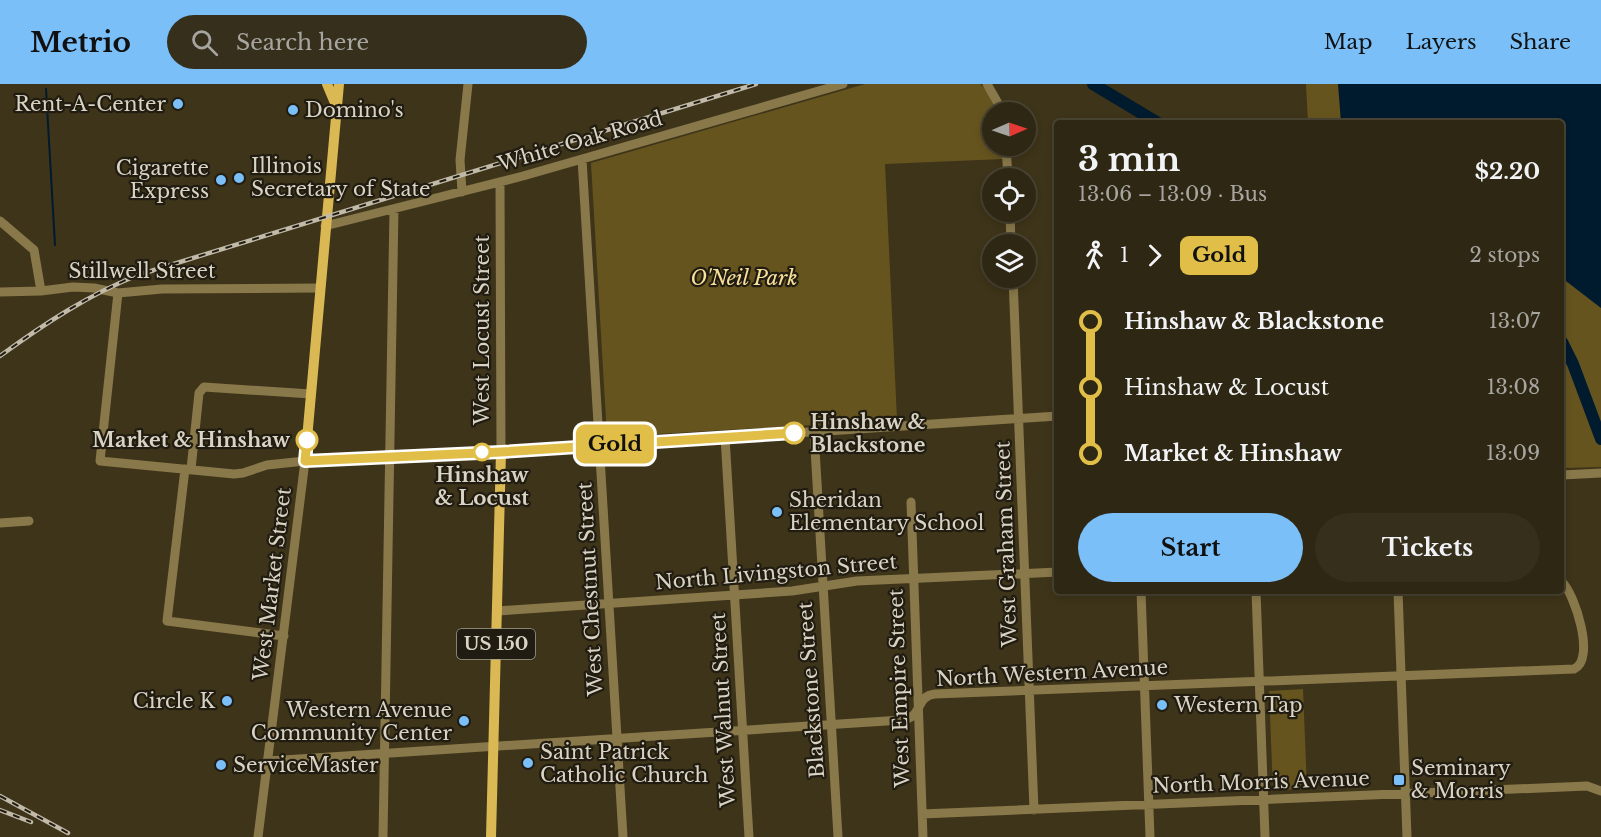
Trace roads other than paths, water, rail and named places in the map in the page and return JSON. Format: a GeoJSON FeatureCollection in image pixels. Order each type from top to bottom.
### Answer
{"type":"FeatureCollection","features":[{"type":"Feature","properties":{"kind":"main road"},"geometry":{"type":"LineString","coordinates":[[327,84],[337,107]]}},
{"type":"Feature","properties":{"kind":"main road","name":"West Market Street"},"geometry":{"type":"LineString","coordinates":[[305,461],[339,84]]}},
{"type":"Feature","properties":{"kind":"main road"},"geometry":{"type":"LineString","coordinates":[[305,461],[501,452]]}},
{"type":"Feature","properties":{"kind":"main road","name":"West Locust Street"},"geometry":{"type":"LineString","coordinates":[[491,837],[501,452]]}},
{"type":"Feature","properties":{"kind":"street"},"geometry":{"type":"LineString","coordinates":[[462,192],[460,160],[468,84]]}},
{"type":"Feature","properties":{"kind":"street","name":"White Oak Road"},"geometry":{"type":"LineString","coordinates":[[325,226],[500,182],[843,84]]}},
{"type":"Feature","properties":{"kind":"street"},"geometry":{"type":"LineString","coordinates":[[987,84],[997,102]]}},
{"type":"Feature","properties":{"kind":"street","name":"West Chestnut Street"},"geometry":{"type":"LineString","coordinates":[[582,159],[623,837]]}},
{"type":"Feature","properties":{"kind":"street","name":"West Locust Street"},"geometry":{"type":"LineString","coordinates":[[500,182],[501,452]]}},
{"type":"Feature","properties":{"kind":"street"},"geometry":{"type":"LineString","coordinates":[[382,837],[394,209]]}},
{"type":"Feature","properties":{"kind":"street"},"geometry":{"type":"LineString","coordinates":[[0,221],[34,250],[41,291]]}},
{"type":"Feature","properties":{"kind":"street","name":"Stillwell Street"},"geometry":{"type":"LineString","coordinates":[[0,292],[86,288],[118,293],[162,289],[320,288]]}},
{"type":"Feature","properties":{"kind":"street","name":"West Graham Street"},"geometry":{"type":"LineString","coordinates":[[1013,288],[1034,810]]}},
{"type":"Feature","properties":{"kind":"street"},"geometry":{"type":"LineString","coordinates":[[118,293],[100,461],[234,474],[274,463],[305,461]]}},
{"type":"Feature","properties":{"kind":"street"},"geometry":{"type":"LineString","coordinates":[[284,636],[166,621],[199,393],[202,388],[208,386],[311,394]]}},
{"type":"Feature","properties":{"kind":"street"},"geometry":{"type":"LineString","coordinates":[[501,452],[1054,416]]}},
{"type":"Feature","properties":{"kind":"street","name":"Blackstone Street"},"geometry":{"type":"LineString","coordinates":[[814,432],[838,837]]}},
{"type":"Feature","properties":{"kind":"street","name":"West Walnut Street"},"geometry":{"type":"LineString","coordinates":[[725,437],[749,837]]}},
{"type":"Feature","properties":{"kind":"street","name":"West Market Street"},"geometry":{"type":"LineString","coordinates":[[258,837],[305,461]]}},
{"type":"Feature","properties":{"kind":"street"},"geometry":{"type":"LineString","coordinates":[[1564,475],[1598,473]]}},
{"type":"Feature","properties":{"kind":"street","name":"West Empire Street"},"geometry":{"type":"LineString","coordinates":[[911,502],[923,837]]}},
{"type":"Feature","properties":{"kind":"street"},"geometry":{"type":"LineString","coordinates":[[0,523],[29,521]]}},
{"type":"Feature","properties":{"kind":"street","name":"North Livingston Street"},"geometry":{"type":"LineString","coordinates":[[497,611],[735,596],[792,591],[857,581],[1054,572]]}},
{"type":"Feature","properties":{"kind":"street","name":"North Western Avenue"},"geometry":{"type":"LineString","coordinates":[[268,761],[910,719],[915,715],[924,698],[929,695],[1574,669],[1582,663],[1581,625],[1564,585]]}},
{"type":"Feature","properties":{"kind":"street"},"geometry":{"type":"LineString","coordinates":[[1141,594],[1150,837]]}},
{"type":"Feature","properties":{"kind":"street"},"geometry":{"type":"LineString","coordinates":[[1256,594],[1265,837]]}},
{"type":"Feature","properties":{"kind":"street"},"geometry":{"type":"LineString","coordinates":[[1398,594],[1407,837]]}},
{"type":"Feature","properties":{"kind":"street","name":"North Morris Avenue"},"geometry":{"type":"LineString","coordinates":[[922,814],[1587,786],[1601,791]]}},
{"type":"Feature","properties":{"kind":"water"},"geometry":{"type":"Polygon","coordinates":[[[1338,84],[1601,84],[1601,308],[1564,280],[1564,120],[1341,120],[1338,84]]]}},
{"type":"Feature","properties":{"kind":"waterway"},"geometry":{"type":"LineString","coordinates":[[1093,84],[1153,120]]}},
{"type":"Feature","properties":{"kind":"waterway"},"geometry":{"type":"LineString","coordinates":[[46,89],[55,245]]}},
{"type":"Feature","properties":{"kind":"waterway"},"geometry":{"type":"LineString","coordinates":[[1564,346],[1601,439]]}},
{"type":"Feature","properties":{"kind":"railway"},"geometry":{"type":"LineString","coordinates":[[0,356],[67,311],[138,275],[756,84]]}},
{"type":"Feature","properties":{"kind":"railway"},"geometry":{"type":"LineString","coordinates":[[0,796],[68,833]]}},
{"type":"Feature","properties":{"kind":"railway"},"geometry":{"type":"LineString","coordinates":[[0,810],[31,822]]}},
{"type":"Feature","properties":{"kind":"place","name":"Rent-A-Center"},"geometry":{"type":"Point","coordinates":[178,104]}},
{"type":"Feature","properties":{"kind":"place","name":"Domino's"},"geometry":{"type":"Point","coordinates":[293,110]}},
{"type":"Feature","properties":{"kind":"place","name":"Illinois Secretary of State"},"geometry":{"type":"Point","coordinates":[239,178]}},
{"type":"Feature","properties":{"kind":"place","name":"Cigarette Express"},"geometry":{"type":"Point","coordinates":[221,180]}},
{"type":"Feature","properties":{"kind":"place","name":"Hinshaw & Blackstone"},"geometry":{"type":"Point","coordinates":[794,433]}},
{"type":"Feature","properties":{"kind":"place","name":"Market & Hinshaw"},"geometry":{"type":"Point","coordinates":[307,440]}},
{"type":"Feature","properties":{"kind":"place","name":"Hinshaw & Locust"},"geometry":{"type":"Point","coordinates":[482,452]}},
{"type":"Feature","properties":{"kind":"place","name":"Sheridan Elementary School"},"geometry":{"type":"Point","coordinates":[777,512]}},
{"type":"Feature","properties":{"kind":"place","name":"Circle K"},"geometry":{"type":"Point","coordinates":[227,701]}},
{"type":"Feature","properties":{"kind":"place","name":"Western Tap"},"geometry":{"type":"Point","coordinates":[1162,705]}},
{"type":"Feature","properties":{"kind":"place","name":"Western Avenue Community Center"},"geometry":{"type":"Point","coordinates":[464,721]}},
{"type":"Feature","properties":{"kind":"place","name":"Saint Patrick Catholic Church"},"geometry":{"type":"Point","coordinates":[528,763]}},
{"type":"Feature","properties":{"kind":"place","name":"ServiceMaster"},"geometry":{"type":"Point","coordinates":[221,765]}},
{"type":"Feature","properties":{"kind":"place","name":"Seminary & Morris"},"geometry":{"type":"Point","coordinates":[1399,780]}},
{"type":"Feature","properties":{"kind":"park label","name":"O'Neil Park"},"geometry":{"type":"Point","coordinates":[744,278]}}]}
